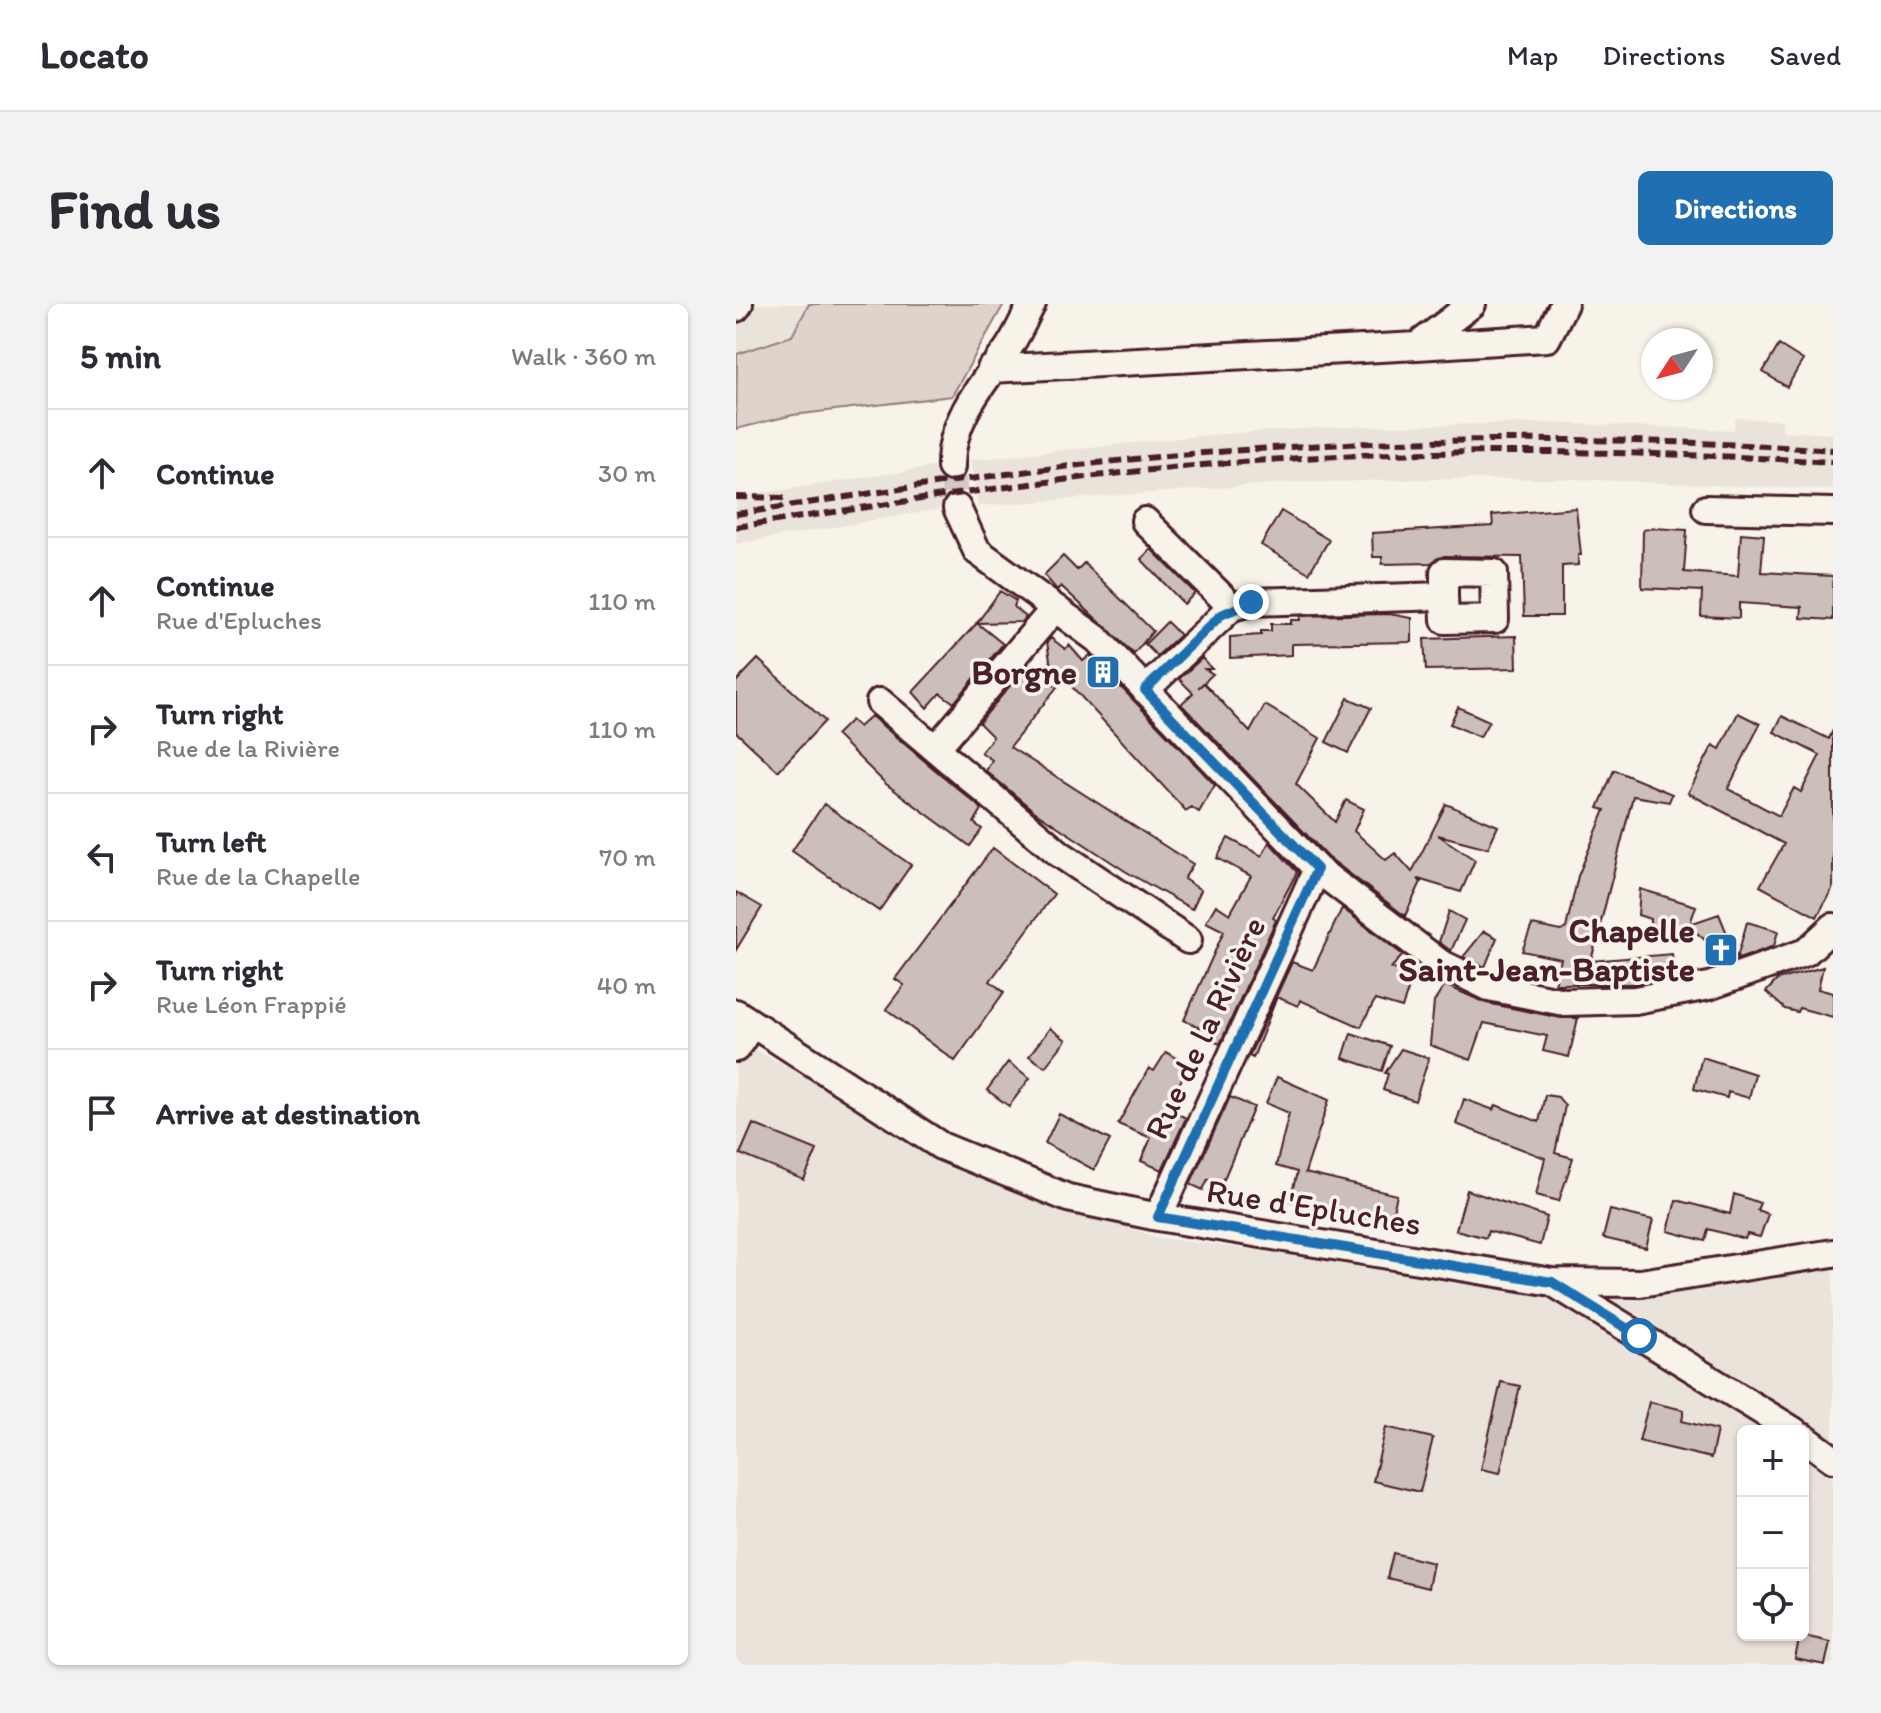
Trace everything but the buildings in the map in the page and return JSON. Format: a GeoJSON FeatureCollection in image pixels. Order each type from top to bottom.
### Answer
{"type":"FeatureCollection","features":[{"type":"Feature","properties":{"kind":"street"},"geometry":{"type":"LineString","coordinates":[[951,467],[950,448],[960,421],[991,369],[1006,352],[1032,304]]}},
{"type":"Feature","properties":{"kind":"street"},"geometry":{"type":"LineString","coordinates":[[1417,346],[1472,304]]}},
{"type":"Feature","properties":{"kind":"street"},"geometry":{"type":"LineString","coordinates":[[991,369],[1547,338],[1564,304]]}},
{"type":"Feature","properties":{"kind":"street"},"geometry":{"type":"LineString","coordinates":[[957,508],[977,551],[1097,639],[1317,869],[1440,963],[1489,987],[1564,1002],[1635,1000],[1709,986],[1806,952],[1833,927]]}},
{"type":"Feature","properties":{"kind":"street"},"geometry":{"type":"LineString","coordinates":[[1706,509],[1833,512]]}},
{"type":"Feature","properties":{"kind":"street"},"geometry":{"type":"LineString","coordinates":[[1145,521],[1232,607]]}},
{"type":"Feature","properties":{"kind":"street"},"geometry":{"type":"LineString","coordinates":[[1145,690],[1232,607],[1251,602],[1444,596]]}},
{"type":"Feature","properties":{"kind":"street"},"geometry":{"type":"LineString","coordinates":[[937,747],[1055,608]]}},
{"type":"Feature","properties":{"kind":"street"},"geometry":{"type":"LineString","coordinates":[[880,702],[1060,854],[1188,940]]}},
{"type":"Feature","properties":{"kind":"street","name":"Rue de la Rivière"},"geometry":{"type":"LineString","coordinates":[[1158,1217],[1317,869]]}},
{"type":"Feature","properties":{"kind":"street"},"geometry":{"type":"LineString","coordinates":[[1806,952],[1833,956]]}},
{"type":"Feature","properties":{"kind":"street"},"geometry":{"type":"LineString","coordinates":[[736,1048],[744,1019]]}},
{"type":"Feature","properties":{"kind":"street","name":"Rue d'Epluches"},"geometry":{"type":"LineString","coordinates":[[744,1019],[941,1146],[1068,1198],[1158,1217],[1552,1282],[1640,1283],[1833,1253]]}},
{"type":"Feature","properties":{"kind":"street"},"geometry":{"type":"LineString","coordinates":[[1552,1282],[1784,1425]]}},
{"type":"Feature","properties":{"kind":"street"},"geometry":{"type":"LineString","coordinates":[[1809,1441],[1833,1459]]}},
{"type":"Feature","properties":{"kind":"shaded area"},"geometry":{"type":"Polygon","coordinates":[[[736,304],[809,304],[792,336],[736,355],[736,304]]]}},
{"type":"Feature","properties":{"kind":"shaded area"},"geometry":{"type":"Polygon","coordinates":[[[809,304],[1004,304],[952,396],[793,415],[736,429],[737,354],[792,336],[809,304]]]}},
{"type":"Feature","properties":{"kind":"shaded area"},"geometry":{"type":"Polygon","coordinates":[[[1735,418],[1782,420],[1782,431],[1833,434],[1833,490],[1574,479],[1438,479],[1286,483],[978,506],[970,460],[1208,435],[1335,427],[1545,423],[1734,430],[1735,418]]]}},
{"type":"Feature","properties":{"kind":"shaded area"},"geometry":{"type":"Polygon","coordinates":[[[939,466],[946,508],[736,544],[736,497],[939,466]]]}},
{"type":"Feature","properties":{"kind":"shaded area"},"geometry":{"type":"Polygon","coordinates":[[[736,1040],[993,1171],[1154,1237],[1523,1285],[1765,1281],[1833,1263],[1833,1665],[736,1665],[736,1040]]]}},
{"type":"Feature","properties":{"kind":"tunnel"},"geometry":{"type":"LineString","coordinates":[[951,467],[957,508]]}},
{"type":"Feature","properties":{"kind":"railway"},"geometry":{"type":"LineString","coordinates":[[736,514],[1028,471],[1282,447],[1439,441],[1597,440],[1833,450]]}},
{"type":"Feature","properties":{"kind":"railway"},"geometry":{"type":"LineString","coordinates":[[736,527],[1043,482],[1166,468],[1303,458],[1530,452],[1833,462]]}},
{"type":"Feature","properties":{"kind":"railway"},"geometry":{"type":"LineString","coordinates":[[736,497],[788,498]]}},
{"type":"Feature","properties":{"kind":"place","name":"Borgne"},"geometry":{"type":"Point","coordinates":[1103,672]}},
{"type":"Feature","properties":{"kind":"place","name":"Chapelle Saint-Jean-Baptiste"},"geometry":{"type":"Point","coordinates":[1721,950]}},
{"type":"Feature","properties":{"kind":"route"},"geometry":{"type":"LineString","coordinates":[[1251,602],[1232,607],[1221,615],[1145,690],[1317,869],[1158,1217],[1552,1282],[1639,1336]]}}]}
